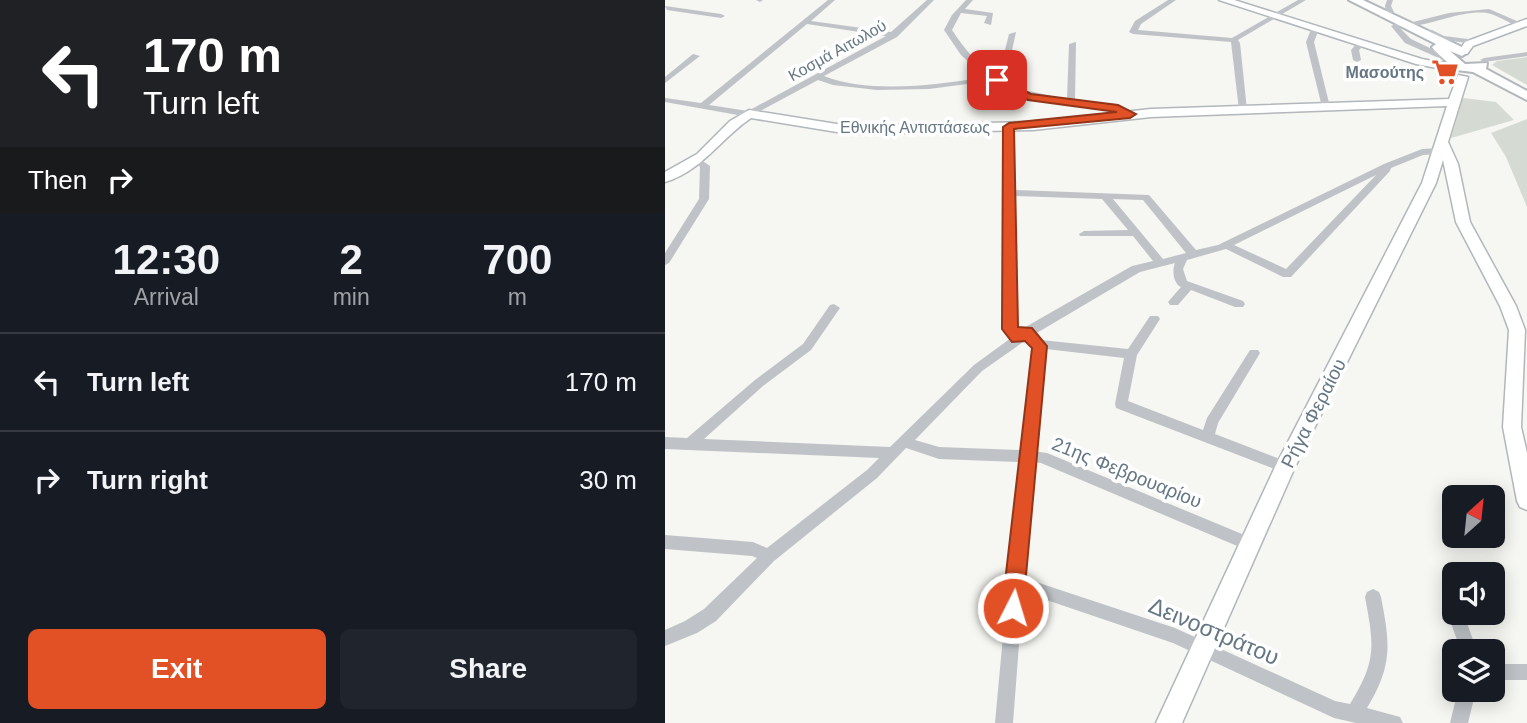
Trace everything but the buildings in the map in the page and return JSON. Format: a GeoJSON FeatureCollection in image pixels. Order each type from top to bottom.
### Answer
{"type":"FeatureCollection","features":[{"type":"Feature","properties":{"kind":"main road"},"geometry":{"type":"LineString","coordinates":[[1354,0],[1527,89]]}},
{"type":"Feature","properties":{"kind":"main road"},"geometry":{"type":"LineString","coordinates":[[1467,59],[1527,96]]}},
{"type":"Feature","properties":{"kind":"street"},"geometry":{"type":"LineString","coordinates":[[666,9],[681,0]]}},
{"type":"Feature","properties":{"kind":"street"},"geometry":{"type":"LineString","coordinates":[[703,106],[832,0]]}},
{"type":"Feature","properties":{"kind":"street","name":"Κοσμά Αιτωλού"},"geometry":{"type":"LineString","coordinates":[[749,114],[894,35],[930,0]]}},
{"type":"Feature","properties":{"kind":"street"},"geometry":{"type":"LineString","coordinates":[[970,0],[950,23],[948,31],[971,65],[1023,95],[1118,109],[1130,114]]}},
{"type":"Feature","properties":{"kind":"street"},"geometry":{"type":"LineString","coordinates":[[1173,0],[1138,23],[1133,32],[1233,40],[1303,0]]}},
{"type":"Feature","properties":{"kind":"street"},"geometry":{"type":"LineString","coordinates":[[1224,0],[1429,64],[1527,54]]}},
{"type":"Feature","properties":{"kind":"street"},"geometry":{"type":"LineString","coordinates":[[1382,16],[1390,13],[1390,0]]}},
{"type":"Feature","properties":{"kind":"street"},"geometry":{"type":"LineString","coordinates":[[666,9],[721,16]]}},
{"type":"Feature","properties":{"kind":"street"},"geometry":{"type":"LineString","coordinates":[[959,11],[991,14],[989,23]]}},
{"type":"Feature","properties":{"kind":"street"},"geometry":{"type":"LineString","coordinates":[[1398,23],[1413,24],[1449,15],[1489,11],[1525,24]]}},
{"type":"Feature","properties":{"kind":"street"},"geometry":{"type":"LineString","coordinates":[[806,22],[894,35]]}},
{"type":"Feature","properties":{"kind":"street"},"geometry":{"type":"LineString","coordinates":[[1413,24],[1442,38],[1467,59],[1497,58]]}},
{"type":"Feature","properties":{"kind":"street"},"geometry":{"type":"LineString","coordinates":[[1454,103],[1467,59],[1525,24]]}},
{"type":"Feature","properties":{"kind":"street"},"geometry":{"type":"LineString","coordinates":[[1315,29],[1310,43],[1326,107]]}},
{"type":"Feature","properties":{"kind":"street"},"geometry":{"type":"LineString","coordinates":[[1001,83],[1013,34]]}},
{"type":"Feature","properties":{"kind":"street"},"geometry":{"type":"LineString","coordinates":[[1233,40],[1236,43],[1243,110]]}},
{"type":"Feature","properties":{"kind":"street"},"geometry":{"type":"LineString","coordinates":[[1071,102],[1073,44]]}},
{"type":"Feature","properties":{"kind":"street"},"geometry":{"type":"LineString","coordinates":[[1357,60],[1355,50],[1367,46]]}},
{"type":"Feature","properties":{"kind":"street"},"geometry":{"type":"LineString","coordinates":[[665,81],[696,56]]}},
{"type":"Feature","properties":{"kind":"street"},"geometry":{"type":"LineString","coordinates":[[818,77],[845,85],[895,87],[991,78]]}},
{"type":"Feature","properties":{"kind":"street"},"geometry":{"type":"LineString","coordinates":[[665,100],[749,114]]}},
{"type":"Feature","properties":{"kind":"street","name":"Εθνικής Αντιστάσεως"},"geometry":{"type":"LineString","coordinates":[[749,114],[849,130],[1009,127],[1130,114],[1454,103]]}},
{"type":"Feature","properties":{"kind":"street","name":"Ρήγα Φεραίου"},"geometry":{"type":"LineString","coordinates":[[1169,723],[1285,467],[1411,222],[1441,147],[1454,103]]}},
{"type":"Feature","properties":{"kind":"street"},"geometry":{"type":"LineString","coordinates":[[665,177],[697,160],[734,124],[749,114]]}},
{"type":"Feature","properties":{"kind":"street"},"geometry":{"type":"LineString","coordinates":[[1009,127],[1010,329],[1039,344],[1131,354]]}},
{"type":"Feature","properties":{"kind":"street"},"geometry":{"type":"LineString","coordinates":[[665,638],[710,615],[769,556],[848,495],[964,380],[1022,335],[1129,273],[1160,262],[1225,246],[1387,166],[1441,147],[1451,164],[1463,222],[1509,306],[1517,330],[1512,427],[1527,501]]}},
{"type":"Feature","properties":{"kind":"street"},"geometry":{"type":"LineString","coordinates":[[665,261],[704,197],[705,166],[697,160]]}},
{"type":"Feature","properties":{"kind":"street"},"geometry":{"type":"LineString","coordinates":[[1225,246],[1287,274],[1387,166]]}},
{"type":"Feature","properties":{"kind":"street"},"geometry":{"type":"LineString","coordinates":[[1011,193],[1146,197],[1187,255]]}},
{"type":"Feature","properties":{"kind":"street"},"geometry":{"type":"LineString","coordinates":[[1105,197],[1160,262]]}},
{"type":"Feature","properties":{"kind":"street"},"geometry":{"type":"LineString","coordinates":[[1084,234],[1134,233]]}},
{"type":"Feature","properties":{"kind":"street"},"geometry":{"type":"LineString","coordinates":[[1187,255],[1178,271],[1182,283],[1239,304]]}},
{"type":"Feature","properties":{"kind":"street"},"geometry":{"type":"LineString","coordinates":[[1174,302],[1188,286]]}},
{"type":"Feature","properties":{"kind":"street"},"geometry":{"type":"LineString","coordinates":[[690,444],[759,383],[807,347],[834,308]]}},
{"type":"Feature","properties":{"kind":"street"},"geometry":{"type":"LineString","coordinates":[[1154,319],[1131,354],[1121,404],[1285,467]]}},
{"type":"Feature","properties":{"kind":"street"},"geometry":{"type":"LineString","coordinates":[[1004,723],[1026,456],[1039,344]]}},
{"type":"Feature","properties":{"kind":"street"},"geometry":{"type":"LineString","coordinates":[[1207,438],[1212,422],[1254,353]]}},
{"type":"Feature","properties":{"kind":"street","name":"21ης Φεβρουαρίου"},"geometry":{"type":"LineString","coordinates":[[665,443],[899,447],[939,453],[1042,457],[1249,544]]}},
{"type":"Feature","properties":{"kind":"street"},"geometry":{"type":"LineString","coordinates":[[665,542],[753,549],[769,556]]}},
{"type":"Feature","properties":{"kind":"street","name":"Δεινοστράτου"},"geometry":{"type":"LineString","coordinates":[[1015,582],[1204,648],[1321,704],[1394,723]]}},
{"type":"Feature","properties":{"kind":"street"},"geometry":{"type":"LineString","coordinates":[[1354,714],[1375,680],[1382,654],[1373,597]]}},
{"type":"Feature","properties":{"kind":"street"},"geometry":{"type":"LineString","coordinates":[[1505,672],[1527,672]]}},
{"type":"Feature","properties":{"kind":"street"},"geometry":{"type":"LineString","coordinates":[[1459,723],[1464,702]]}},
{"type":"Feature","properties":{"kind":"shaded area"},"geometry":{"type":"Polygon","coordinates":[[[1527,57],[1527,85],[1492,65],[1497,61],[1527,57]]]}},
{"type":"Feature","properties":{"kind":"shaded area"},"geometry":{"type":"Polygon","coordinates":[[[1463,98],[1496,102],[1514,120],[1451,138],[1463,98]]]}},
{"type":"Feature","properties":{"kind":"shaded area"},"geometry":{"type":"Polygon","coordinates":[[[1527,119],[1527,207],[1506,157],[1491,133],[1527,119]]]}},
{"type":"Feature","properties":{"kind":"place","name":"Μασούτης"},"geometry":{"type":"Point","coordinates":[1445,72]}},
{"type":"Feature","properties":{"kind":"route"},"geometry":{"type":"LineString","coordinates":[[997,80],[1028,97],[1118,109],[1130,114],[1059,124],[1009,127],[1010,329],[1018,338],[1027,332],[1040,346],[1026,456],[1013,608]]}}]}
